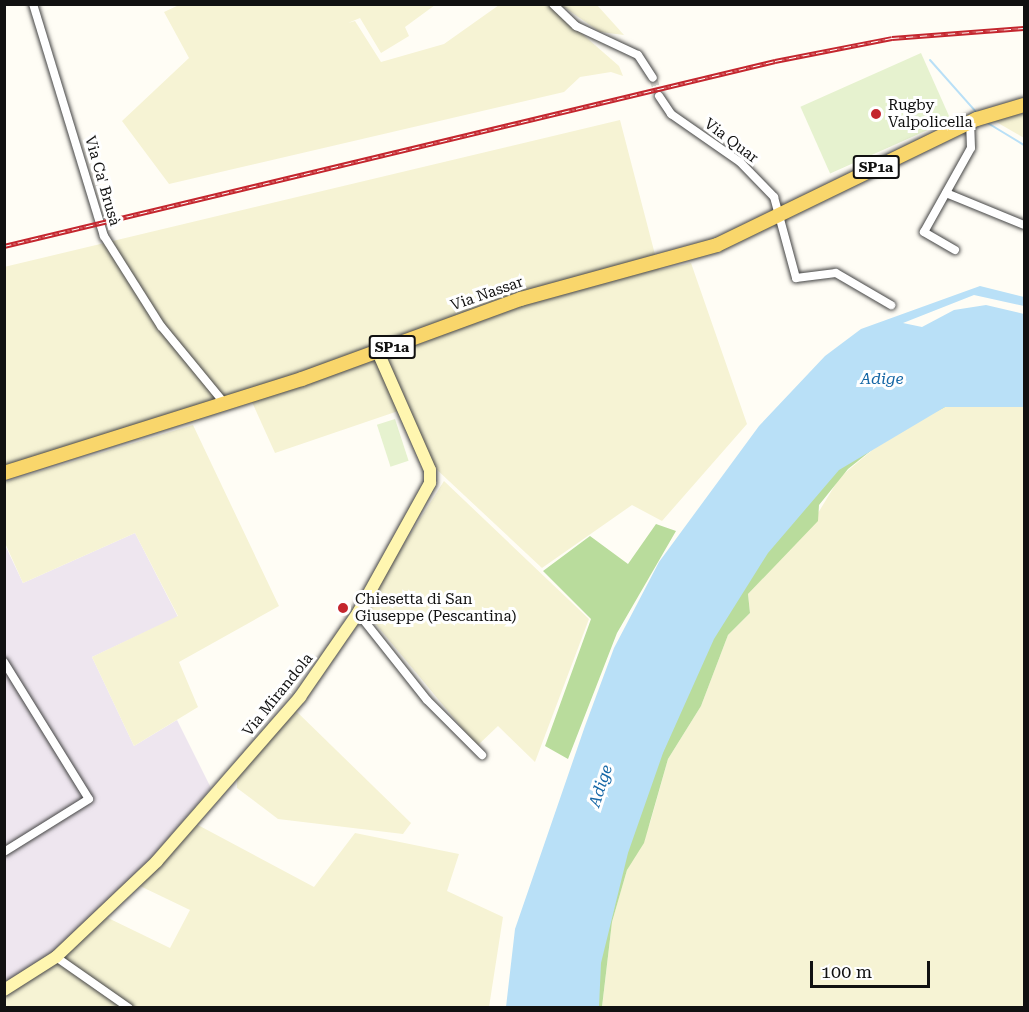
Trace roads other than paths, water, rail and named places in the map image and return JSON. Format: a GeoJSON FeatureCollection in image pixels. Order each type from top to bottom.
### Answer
{"type":"FeatureCollection","features":[{"type":"Feature","properties":{"kind":"main road","name":"Via Nassar"},"geometry":{"type":"LineString","coordinates":[[4,473],[225,404],[378,352],[521,298],[717,245],[775,214],[974,121],[996,112],[1024,105]]}},
{"type":"Feature","properties":{"kind":"street","name":"Via Ca' Brusà"},"geometry":{"type":"LineString","coordinates":[[33,4],[104,236],[161,326],[225,404]]}},
{"type":"Feature","properties":{"kind":"street"},"geometry":{"type":"LineString","coordinates":[[553,4],[576,26],[638,55],[653,78]]}},
{"type":"Feature","properties":{"kind":"street","name":"Via Quar"},"geometry":{"type":"LineString","coordinates":[[659,96],[671,114],[747,168],[774,196],[775,214],[796,278],[836,273],[891,305]]}},
{"type":"Feature","properties":{"kind":"street"},"geometry":{"type":"LineString","coordinates":[[955,250],[924,232],[971,148],[974,121]]}},
{"type":"Feature","properties":{"kind":"street"},"geometry":{"type":"LineString","coordinates":[[946,193],[1024,225]]}},
{"type":"Feature","properties":{"kind":"street","name":"Via Mirandola"},"geometry":{"type":"LineString","coordinates":[[4,990],[56,957],[157,861],[300,696],[358,613],[430,483],[430,470],[378,352]]}},
{"type":"Feature","properties":{"kind":"street"},"geometry":{"type":"LineString","coordinates":[[358,613],[427,700],[482,755]]}},
{"type":"Feature","properties":{"kind":"street"},"geometry":{"type":"LineString","coordinates":[[4,662],[89,799],[4,852]]}},
{"type":"Feature","properties":{"kind":"street"},"geometry":{"type":"LineString","coordinates":[[56,957],[129,1008]]}},
{"type":"Feature","properties":{"kind":"water","name":"Adige"},"geometry":{"type":"Polygon","coordinates":[[[980,286],[1024,297],[1024,306],[974,295],[903,323],[922,327],[954,310],[986,305],[1024,314],[1024,407],[945,407],[839,470],[768,553],[714,639],[663,753],[628,853],[601,963],[599,1007],[506,1007],[515,929],[614,648],[659,562],[759,426],[825,356],[861,329],[980,286]]]}},
{"type":"Feature","properties":{"kind":"waterway"},"geometry":{"type":"LineString","coordinates":[[930,60],[978,114]]}},
{"type":"Feature","properties":{"kind":"waterway"},"geometry":{"type":"LineString","coordinates":[[986,122],[1024,145]]}},
{"type":"Feature","properties":{"kind":"tunnel"},"geometry":{"type":"LineString","coordinates":[[653,78],[659,96]]}},
{"type":"Feature","properties":{"kind":"railway"},"geometry":{"type":"LineString","coordinates":[[4,246],[775,61],[892,38],[1024,28]]}},
{"type":"Feature","properties":{"kind":"place","name":"Rugby Valpolicella"},"geometry":{"type":"Point","coordinates":[876,114]}},
{"type":"Feature","properties":{"kind":"place","name":"Chiesetta di San Giuseppe (Pescantina)"},"geometry":{"type":"Point","coordinates":[343,608]}}]}
